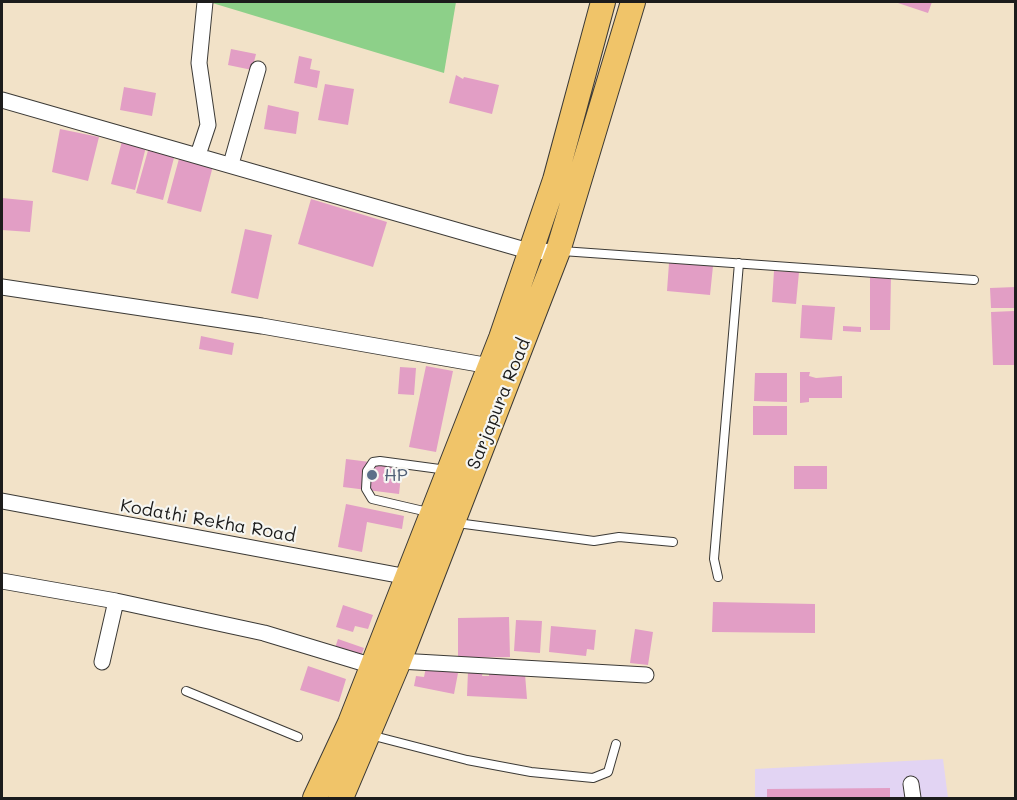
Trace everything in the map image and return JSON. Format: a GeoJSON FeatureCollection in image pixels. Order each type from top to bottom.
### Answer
{"type":"FeatureCollection","features":[{"type":"Feature","properties":{"kind":"main road","name":"Sarjapura Road"},"geometry":{"type":"LineString","coordinates":[[315,798],[331,751],[360,729],[399,661],[442,517],[449,470],[532,252],[555,180],[603,2]]}},
{"type":"Feature","properties":{"kind":"main road","name":"Sarjapura Road"},"geometry":{"type":"LineString","coordinates":[[341,798],[360,729],[373,666],[408,577],[442,517],[511,377],[558,251],[633,2]]}},
{"type":"Feature","properties":{"kind":"street"},"geometry":{"type":"LineString","coordinates":[[198,155],[208,124],[200,63],[205,2]]}},
{"type":"Feature","properties":{"kind":"street"},"geometry":{"type":"LineString","coordinates":[[231,164],[258,69]]}},
{"type":"Feature","properties":{"kind":"street"},"geometry":{"type":"LineString","coordinates":[[2,100],[532,252],[558,251]]}},
{"type":"Feature","properties":{"kind":"street"},"geometry":{"type":"LineString","coordinates":[[2,287],[262,326],[490,366]]}},
{"type":"Feature","properties":{"kind":"street","name":"Kodathi Rekha Road"},"geometry":{"type":"LineString","coordinates":[[2,501],[408,577]]}},
{"type":"Feature","properties":{"kind":"street"},"geometry":{"type":"LineString","coordinates":[[2,581],[117,601],[264,633],[373,666]]}},
{"type":"Feature","properties":{"kind":"street"},"geometry":{"type":"LineString","coordinates":[[102,662],[117,601]]}},
{"type":"Feature","properties":{"kind":"street"},"geometry":{"type":"LineString","coordinates":[[399,661],[646,675]]}},
{"type":"Feature","properties":{"kind":"lane"},"geometry":{"type":"LineString","coordinates":[[558,251],[974,280]]}},
{"type":"Feature","properties":{"kind":"lane"},"geometry":{"type":"LineString","coordinates":[[718,577],[714,559],[739,263]]}},
{"type":"Feature","properties":{"kind":"lane"},"geometry":{"type":"LineString","coordinates":[[449,470],[376,461],[367,471],[366,489],[372,500],[442,517],[594,541],[619,537],[673,542]]}},
{"type":"Feature","properties":{"kind":"lane"},"geometry":{"type":"LineString","coordinates":[[186,691],[298,737]]}},
{"type":"Feature","properties":{"kind":"lane"},"geometry":{"type":"LineString","coordinates":[[360,729],[467,760],[531,772],[593,778],[608,772],[616,744]]}},
{"type":"Feature","properties":{"kind":"shaded area"},"geometry":{"type":"Polygon","coordinates":[[[943,759],[948,798],[755,798],[755,769],[943,759]]]}},
{"type":"Feature","properties":{"kind":"green space"},"geometry":{"type":"Polygon","coordinates":[[[209,2],[456,2],[444,73],[209,2]]]}},
{"type":"Feature","properties":{"kind":"building"},"geometry":{"type":"Polygon","coordinates":[[[895,2],[932,2],[928,13],[895,2]]]}},
{"type":"Feature","properties":{"kind":"building"},"geometry":{"type":"Polygon","coordinates":[[[231,49],[256,54],[252,70],[228,65],[231,49]]]}},
{"type":"Feature","properties":{"kind":"building"},"geometry":{"type":"Polygon","coordinates":[[[299,56],[312,59],[310,69],[320,71],[317,88],[294,83],[299,56]]]}},
{"type":"Feature","properties":{"kind":"building"},"geometry":{"type":"Polygon","coordinates":[[[456,75],[463,79],[464,77],[499,85],[492,114],[449,103],[456,75]]]}},
{"type":"Feature","properties":{"kind":"building"},"geometry":{"type":"Polygon","coordinates":[[[325,84],[354,89],[348,125],[318,120],[325,84]]]}},
{"type":"Feature","properties":{"kind":"building"},"geometry":{"type":"Polygon","coordinates":[[[124,87],[156,93],[152,116],[120,110],[124,87]]]}},
{"type":"Feature","properties":{"kind":"building"},"geometry":{"type":"Polygon","coordinates":[[[268,105],[299,112],[296,134],[264,129],[268,105]]]}},
{"type":"Feature","properties":{"kind":"building"},"geometry":{"type":"Polygon","coordinates":[[[60,129],[99,137],[88,181],[52,172],[60,129]]]}},
{"type":"Feature","properties":{"kind":"building"},"geometry":{"type":"Polygon","coordinates":[[[123,137],[147,143],[135,190],[111,184],[123,137]]]}},
{"type":"Feature","properties":{"kind":"building"},"geometry":{"type":"Polygon","coordinates":[[[149,147],[175,154],[163,200],[136,193],[149,147]]]}},
{"type":"Feature","properties":{"kind":"building"},"geometry":{"type":"Polygon","coordinates":[[[180,155],[214,162],[201,212],[167,203],[180,155]]]}},
{"type":"Feature","properties":{"kind":"building"},"geometry":{"type":"Polygon","coordinates":[[[2,198],[33,201],[30,232],[2,230],[2,198]]]}},
{"type":"Feature","properties":{"kind":"building"},"geometry":{"type":"Polygon","coordinates":[[[311,199],[387,222],[373,267],[298,244],[311,199]]]}},
{"type":"Feature","properties":{"kind":"building"},"geometry":{"type":"Polygon","coordinates":[[[245,229],[272,235],[258,299],[231,293],[245,229]]]}},
{"type":"Feature","properties":{"kind":"building"},"geometry":{"type":"Polygon","coordinates":[[[669,263],[713,266],[710,295],[667,291],[669,263]]]}},
{"type":"Feature","properties":{"kind":"building"},"geometry":{"type":"Polygon","coordinates":[[[774,271],[799,272],[796,304],[772,302],[774,271]]]}},
{"type":"Feature","properties":{"kind":"building"},"geometry":{"type":"Polygon","coordinates":[[[870,276],[891,276],[890,330],[870,330],[870,276]]]}},
{"type":"Feature","properties":{"kind":"building"},"geometry":{"type":"Polygon","coordinates":[[[1016,287],[1016,308],[991,308],[990,288],[1016,287]]]}},
{"type":"Feature","properties":{"kind":"building"},"geometry":{"type":"Polygon","coordinates":[[[802,305],[835,307],[832,340],[800,338],[802,305]]]}},
{"type":"Feature","properties":{"kind":"building"},"geometry":{"type":"Polygon","coordinates":[[[1014,311],[1016,365],[993,365],[991,312],[1014,311]]]}},
{"type":"Feature","properties":{"kind":"building"},"geometry":{"type":"Polygon","coordinates":[[[843,326],[861,327],[861,332],[843,331],[843,326]]]}},
{"type":"Feature","properties":{"kind":"building"},"geometry":{"type":"Polygon","coordinates":[[[201,336],[234,343],[232,355],[199,349],[201,336]]]}},
{"type":"Feature","properties":{"kind":"building"},"geometry":{"type":"Polygon","coordinates":[[[426,366],[453,371],[436,452],[409,447],[426,366]]]}},
{"type":"Feature","properties":{"kind":"building"},"geometry":{"type":"Polygon","coordinates":[[[400,367],[416,368],[414,395],[398,394],[400,367]]]}},
{"type":"Feature","properties":{"kind":"building"},"geometry":{"type":"Polygon","coordinates":[[[800,372],[810,372],[809,376],[816,378],[842,376],[842,398],[809,398],[809,402],[800,403],[800,372]]]}},
{"type":"Feature","properties":{"kind":"building"},"geometry":{"type":"Polygon","coordinates":[[[755,373],[787,373],[787,402],[754,401],[755,373]]]}},
{"type":"Feature","properties":{"kind":"building"},"geometry":{"type":"Polygon","coordinates":[[[753,406],[787,406],[787,435],[753,435],[753,406]]]}},
{"type":"Feature","properties":{"kind":"building"},"geometry":{"type":"Polygon","coordinates":[[[346,459],[402,466],[399,494],[343,487],[346,459]]]}},
{"type":"Feature","properties":{"kind":"building"},"geometry":{"type":"Polygon","coordinates":[[[794,466],[827,466],[827,489],[794,489],[794,466]]]}},
{"type":"Feature","properties":{"kind":"building"},"geometry":{"type":"Polygon","coordinates":[[[346,504],[404,516],[402,529],[367,522],[362,552],[338,547],[346,504]]]}},
{"type":"Feature","properties":{"kind":"building"},"geometry":{"type":"Polygon","coordinates":[[[713,602],[815,604],[815,633],[712,632],[713,602]]]}},
{"type":"Feature","properties":{"kind":"building"},"geometry":{"type":"Polygon","coordinates":[[[343,605],[373,615],[368,629],[355,626],[353,632],[336,627],[343,605]]]}},
{"type":"Feature","properties":{"kind":"building"},"geometry":{"type":"Polygon","coordinates":[[[509,617],[510,657],[458,658],[458,618],[509,617]]]}},
{"type":"Feature","properties":{"kind":"building"},"geometry":{"type":"Polygon","coordinates":[[[516,620],[542,621],[540,653],[514,651],[516,620]]]}},
{"type":"Feature","properties":{"kind":"building"},"geometry":{"type":"Polygon","coordinates":[[[551,626],[596,630],[594,650],[587,649],[586,656],[549,652],[551,626]]]}},
{"type":"Feature","properties":{"kind":"building"},"geometry":{"type":"Polygon","coordinates":[[[635,629],[653,632],[648,665],[630,663],[635,629]]]}},
{"type":"Feature","properties":{"kind":"building"},"geometry":{"type":"Polygon","coordinates":[[[338,639],[364,648],[359,661],[334,651],[338,639]]]}},
{"type":"Feature","properties":{"kind":"building"},"geometry":{"type":"Polygon","coordinates":[[[308,666],[346,679],[339,702],[300,690],[308,666]]]}},
{"type":"Feature","properties":{"kind":"building"},"geometry":{"type":"Polygon","coordinates":[[[426,667],[458,673],[454,694],[414,686],[416,676],[424,677],[426,667]]]}},
{"type":"Feature","properties":{"kind":"building"},"geometry":{"type":"Polygon","coordinates":[[[468,671],[483,672],[482,676],[489,676],[489,672],[525,674],[527,699],[467,696],[468,671]]]}},
{"type":"Feature","properties":{"kind":"building"},"geometry":{"type":"Polygon","coordinates":[[[890,788],[890,798],[767,798],[767,789],[890,788]]]}},
{"type":"Feature","properties":{"kind":"place","name":"HP"},"geometry":{"type":"Point","coordinates":[372,475]}}]}
